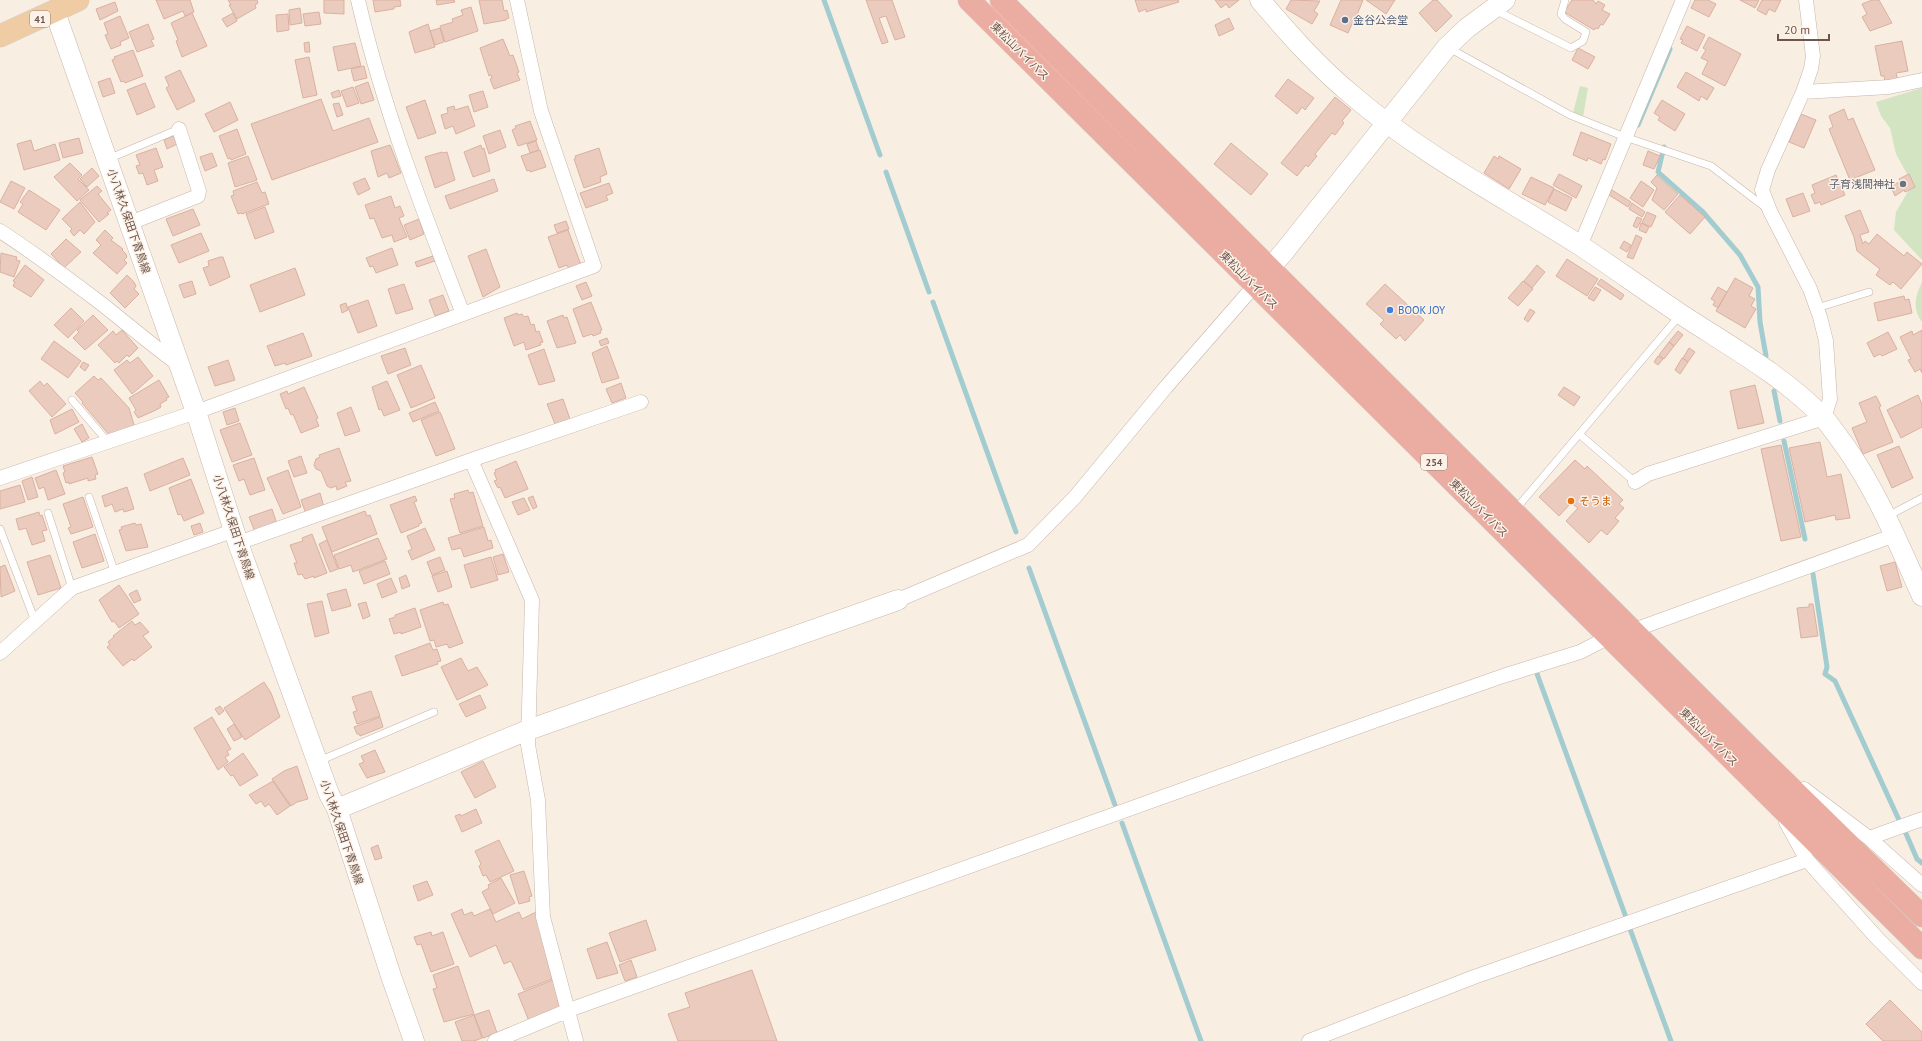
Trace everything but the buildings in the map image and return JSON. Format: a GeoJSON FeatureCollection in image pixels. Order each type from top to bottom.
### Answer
{"type":"FeatureCollection","features":[{"type":"Feature","properties":{"kind":"highway","name":"東松山バイパス"},"geometry":{"type":"LineString","coordinates":[[969,0],[1922,948]]}},
{"type":"Feature","properties":{"kind":"highway","name":"東松山バイパス"},"geometry":{"type":"LineString","coordinates":[[1001,0],[1770,767],[1918,912]]}},
{"type":"Feature","properties":{"kind":"main road","name":"41"},"geometry":{"type":"LineString","coordinates":[[0,36],[55,12],[78,0]]}},
{"type":"Feature","properties":{"kind":"street"},"geometry":{"type":"LineString","coordinates":[[358,0],[387,105],[418,196],[463,314]]}},
{"type":"Feature","properties":{"kind":"street"},"geometry":{"type":"LineString","coordinates":[[0,478],[196,412],[594,266],[541,111],[517,0]]}},
{"type":"Feature","properties":{"kind":"street"},"geometry":{"type":"LineString","coordinates":[[1260,0],[1307,53],[1353,96],[1387,123],[1580,246],[1680,314],[1760,365],[1786,384],[1824,418],[1855,461],[1871,487],[1895,535],[1922,596]]}},
{"type":"Feature","properties":{"kind":"street"},"geometry":{"type":"LineString","coordinates":[[1580,246],[1683,0]]}},
{"type":"Feature","properties":{"kind":"street"},"geometry":{"type":"LineString","coordinates":[[1806,0],[1813,56],[1811,69],[1803,92],[1768,170],[1762,190],[1770,211],[1810,289],[1817,308],[1826,342],[1830,399],[1824,418]]}},
{"type":"Feature","properties":{"kind":"street"},"geometry":{"type":"LineString","coordinates":[[336,809],[528,730],[898,600],[1028,545],[1075,497],[1166,387],[1270,268],[1447,47],[1467,28],[1498,4]]}},
{"type":"Feature","properties":{"kind":"street","name":"小八林久保田下青鳥線"},"geometry":{"type":"LineString","coordinates":[[55,12],[196,412],[237,536],[317,761],[336,809],[414,1041]]}},
{"type":"Feature","properties":{"kind":"street"},"geometry":{"type":"LineString","coordinates":[[1803,92],[1889,87],[1922,80]]}},
{"type":"Feature","properties":{"kind":"street"},"geometry":{"type":"LineString","coordinates":[[130,224],[198,196],[199,191],[178,129]]}},
{"type":"Feature","properties":{"kind":"street"},"geometry":{"type":"LineString","coordinates":[[0,231],[31,251],[98,302],[153,347],[178,364]]}},
{"type":"Feature","properties":{"kind":"street"},"geometry":{"type":"LineString","coordinates":[[0,652],[72,588],[471,460],[641,402]]}},
{"type":"Feature","properties":{"kind":"street"},"geometry":{"type":"LineString","coordinates":[[1635,482],[1648,474],[1824,418]]}},
{"type":"Feature","properties":{"kind":"street"},"geometry":{"type":"LineString","coordinates":[[471,460],[532,600],[528,745],[538,800],[543,917],[569,1010],[576,1041]]}},
{"type":"Feature","properties":{"kind":"street"},"geometry":{"type":"LineString","coordinates":[[1634,630],[1895,535]]}},
{"type":"Feature","properties":{"kind":"street"},"geometry":{"type":"LineString","coordinates":[[495,1041],[569,1010],[1380,719],[1504,676],[1580,652],[1609,637]]}},
{"type":"Feature","properties":{"kind":"street"},"geometry":{"type":"LineString","coordinates":[[1770,767],[1803,787],[1869,838],[1922,885]]}},
{"type":"Feature","properties":{"kind":"street"},"geometry":{"type":"LineString","coordinates":[[1776,804],[1807,860],[1877,938],[1922,982]]}},
{"type":"Feature","properties":{"kind":"street"},"geometry":{"type":"LineString","coordinates":[[1869,838],[1922,819]]}},
{"type":"Feature","properties":{"kind":"street"},"geometry":{"type":"LineString","coordinates":[[1309,1041],[1474,977],[1807,860]]}},
{"type":"Feature","properties":{"kind":"lane"},"geometry":{"type":"LineString","coordinates":[[1498,4],[1571,48],[1583,41],[1586,32],[1565,19],[1561,14],[1565,0]]}},
{"type":"Feature","properties":{"kind":"lane"},"geometry":{"type":"LineString","coordinates":[[1447,47],[1570,115],[1625,137],[1711,166],[1770,211]]}},
{"type":"Feature","properties":{"kind":"lane"},"geometry":{"type":"LineString","coordinates":[[107,159],[178,129]]}},
{"type":"Feature","properties":{"kind":"lane"},"geometry":{"type":"LineString","coordinates":[[1817,308],[1869,292]]}},
{"type":"Feature","properties":{"kind":"lane"},"geometry":{"type":"LineString","coordinates":[[1514,512],[1680,314]]}},
{"type":"Feature","properties":{"kind":"lane"},"geometry":{"type":"LineString","coordinates":[[72,400],[108,442]]}},
{"type":"Feature","properties":{"kind":"lane"},"geometry":{"type":"LineString","coordinates":[[1579,434],[1635,482]]}},
{"type":"Feature","properties":{"kind":"lane"},"geometry":{"type":"LineString","coordinates":[[89,497],[115,573]]}},
{"type":"Feature","properties":{"kind":"lane"},"geometry":{"type":"LineString","coordinates":[[1886,517],[1922,498]]}},
{"type":"Feature","properties":{"kind":"lane"},"geometry":{"type":"LineString","coordinates":[[48,513],[72,588]]}},
{"type":"Feature","properties":{"kind":"lane"},"geometry":{"type":"LineString","coordinates":[[0,529],[35,621]]}},
{"type":"Feature","properties":{"kind":"lane"},"geometry":{"type":"LineString","coordinates":[[317,761],[434,712]]}},
{"type":"Feature","properties":{"kind":"green space"},"geometry":{"type":"Polygon","coordinates":[[[1580,86],[1588,88],[1583,117],[1573,113],[1580,86]]]}},
{"type":"Feature","properties":{"kind":"green space"},"geometry":{"type":"Polygon","coordinates":[[[1922,88],[1922,260],[1894,230],[1896,212],[1910,188],[1907,174],[1896,154],[1890,128],[1881,116],[1876,102],[1922,88]]]}},
{"type":"Feature","properties":{"kind":"green space"},"geometry":{"type":"Polygon","coordinates":[[[1922,282],[1922,322],[1917,312],[1916,297],[1922,282]]]}},
{"type":"Feature","properties":{"kind":"waterway"},"geometry":{"type":"LineString","coordinates":[[824,0],[880,155]]}},
{"type":"Feature","properties":{"kind":"waterway"},"geometry":{"type":"LineString","coordinates":[[1638,125],[1670,49]]}},
{"type":"Feature","properties":{"kind":"waterway"},"geometry":{"type":"LineString","coordinates":[[1664,147],[1658,172],[1702,211],[1740,255],[1758,287],[1760,322],[1766,356]]}},
{"type":"Feature","properties":{"kind":"waterway"},"geometry":{"type":"LineString","coordinates":[[886,172],[929,292]]}},
{"type":"Feature","properties":{"kind":"waterway"},"geometry":{"type":"LineString","coordinates":[[933,302],[1016,532]]}},
{"type":"Feature","properties":{"kind":"waterway"},"geometry":{"type":"LineString","coordinates":[[1774,391],[1780,421]]}},
{"type":"Feature","properties":{"kind":"waterway"},"geometry":{"type":"LineString","coordinates":[[1784,441],[1805,539]]}},
{"type":"Feature","properties":{"kind":"waterway"},"geometry":{"type":"LineString","coordinates":[[1029,568],[1115,805]]}},
{"type":"Feature","properties":{"kind":"waterway"},"geometry":{"type":"LineString","coordinates":[[1813,574],[1827,667],[1825,674],[1835,681],[1899,820]]}},
{"type":"Feature","properties":{"kind":"waterway"},"geometry":{"type":"LineString","coordinates":[[1536,671],[1627,920]]}},
{"type":"Feature","properties":{"kind":"waterway"},"geometry":{"type":"LineString","coordinates":[[1122,823],[1201,1041]]}},
{"type":"Feature","properties":{"kind":"waterway"},"geometry":{"type":"LineString","coordinates":[[1904,829],[1917,859],[1922,863]]}},
{"type":"Feature","properties":{"kind":"waterway"},"geometry":{"type":"LineString","coordinates":[[1630,929],[1671,1041]]}},
{"type":"Feature","properties":{"kind":"place","name":"金谷公会堂"},"geometry":{"type":"Point","coordinates":[1345,20]}},
{"type":"Feature","properties":{"kind":"place","name":"子育浅間神社"},"geometry":{"type":"Point","coordinates":[1903,184]}},
{"type":"Feature","properties":{"kind":"place","name":"BOOK JOY"},"geometry":{"type":"Point","coordinates":[1390,310]}},
{"type":"Feature","properties":{"kind":"place","name":"そうま"},"geometry":{"type":"Point","coordinates":[1571,501]}}]}
